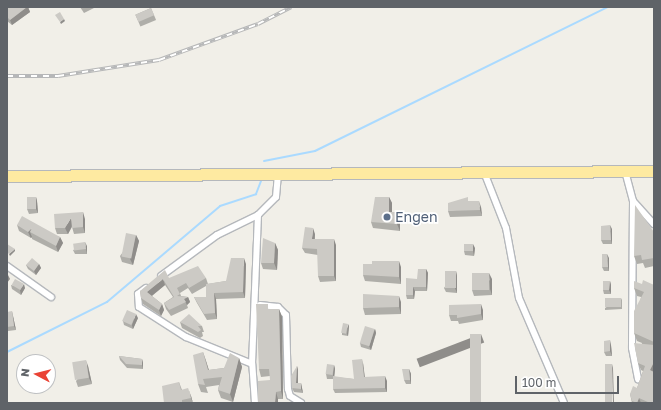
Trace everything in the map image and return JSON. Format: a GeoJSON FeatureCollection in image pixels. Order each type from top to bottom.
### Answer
{"type":"FeatureCollection","features":[{"type":"Feature","properties":{"kind":"highway"},"geometry":{"type":"LineString","coordinates":[[7,176],[654,171]]}},
{"type":"Feature","properties":{"kind":"street"},"geometry":{"type":"LineString","coordinates":[[625,171],[633,201],[632,348],[638,379]]}},
{"type":"Feature","properties":{"kind":"street"},"geometry":{"type":"LineString","coordinates":[[484,172],[506,228],[519,298],[564,403]]}},
{"type":"Feature","properties":{"kind":"street"},"geometry":{"type":"LineString","coordinates":[[252,364],[186,337],[139,307],[137,301],[138,294],[190,252],[258,215],[276,197],[278,175]]}},
{"type":"Feature","properties":{"kind":"street"},"geometry":{"type":"LineString","coordinates":[[633,201],[654,224]]}},
{"type":"Feature","properties":{"kind":"street"},"geometry":{"type":"LineString","coordinates":[[255,403],[252,364],[258,215]]}},
{"type":"Feature","properties":{"kind":"street"},"geometry":{"type":"LineString","coordinates":[[7,266],[51,296]]}},
{"type":"Feature","properties":{"kind":"street"},"geometry":{"type":"LineString","coordinates":[[254,304],[278,307],[286,315],[288,389],[290,396],[301,403]]}},
{"type":"Feature","properties":{"kind":"building"},"geometry":{"type":"Polygon","coordinates":[[[7,7],[27,7],[10,20],[7,17],[7,7]]]}},
{"type":"Feature","properties":{"kind":"building"},"geometry":{"type":"Polygon","coordinates":[[[151,8],[154,15],[138,22],[135,15],[151,8]]]}},
{"type":"Feature","properties":{"kind":"building"},"geometry":{"type":"Polygon","coordinates":[[[60,12],[64,19],[60,22],[55,15],[60,12]]]}},
{"type":"Feature","properties":{"kind":"building"},"geometry":{"type":"Polygon","coordinates":[[[27,197],[36,197],[36,209],[27,209],[27,197]]]}},
{"type":"Feature","properties":{"kind":"building"},"geometry":{"type":"Polygon","coordinates":[[[375,197],[389,197],[389,212],[397,212],[397,224],[371,222],[375,197]]]}},
{"type":"Feature","properties":{"kind":"building"},"geometry":{"type":"Polygon","coordinates":[[[468,197],[468,201],[479,201],[480,210],[448,211],[448,203],[468,197]]]}},
{"type":"Feature","properties":{"kind":"building"},"geometry":{"type":"Polygon","coordinates":[[[635,205],[654,232],[654,258],[642,260],[641,255],[634,256],[635,205]]]}},
{"type":"Feature","properties":{"kind":"building"},"geometry":{"type":"Polygon","coordinates":[[[83,212],[83,227],[72,228],[71,218],[65,228],[55,228],[54,214],[83,212]]]}},
{"type":"Feature","properties":{"kind":"building"},"geometry":{"type":"Polygon","coordinates":[[[22,216],[60,237],[56,246],[30,232],[32,228],[28,232],[17,225],[22,216]]]}},
{"type":"Feature","properties":{"kind":"building"},"geometry":{"type":"Polygon","coordinates":[[[610,225],[611,240],[601,240],[601,226],[610,225]]]}},
{"type":"Feature","properties":{"kind":"building"},"geometry":{"type":"Polygon","coordinates":[[[305,227],[313,228],[312,239],[334,239],[334,276],[318,276],[317,249],[302,248],[305,227]]]}},
{"type":"Feature","properties":{"kind":"building"},"geometry":{"type":"Polygon","coordinates":[[[126,233],[136,235],[131,258],[121,257],[126,233]]]}},
{"type":"Feature","properties":{"kind":"building"},"geometry":{"type":"Polygon","coordinates":[[[263,238],[275,243],[274,263],[261,263],[263,238]]]}},
{"type":"Feature","properties":{"kind":"building"},"geometry":{"type":"Polygon","coordinates":[[[85,242],[86,249],[74,251],[73,244],[85,242]]]}},
{"type":"Feature","properties":{"kind":"building"},"geometry":{"type":"Polygon","coordinates":[[[7,244],[15,249],[9,254],[7,252],[7,244]]]}},
{"type":"Feature","properties":{"kind":"building"},"geometry":{"type":"Polygon","coordinates":[[[464,244],[473,244],[473,251],[464,251],[464,244]]]}},
{"type":"Feature","properties":{"kind":"building"},"geometry":{"type":"Polygon","coordinates":[[[602,254],[607,254],[608,267],[602,267],[602,254]]]}},
{"type":"Feature","properties":{"kind":"building"},"geometry":{"type":"Polygon","coordinates":[[[32,258],[39,264],[34,271],[26,265],[32,258]]]}},
{"type":"Feature","properties":{"kind":"building"},"geometry":{"type":"Polygon","coordinates":[[[231,258],[244,258],[243,292],[214,293],[215,313],[204,314],[194,297],[206,297],[206,284],[226,281],[231,258]]]}},
{"type":"Feature","properties":{"kind":"building"},"geometry":{"type":"Polygon","coordinates":[[[372,261],[399,261],[399,277],[363,275],[363,264],[372,264],[372,261]]]}},
{"type":"Feature","properties":{"kind":"building"},"geometry":{"type":"Polygon","coordinates":[[[198,266],[206,278],[189,288],[186,283],[177,288],[180,294],[177,296],[188,297],[184,299],[186,302],[169,310],[164,303],[174,297],[163,279],[147,292],[162,304],[159,310],[141,298],[140,291],[165,270],[169,278],[198,266]]]}},
{"type":"Feature","properties":{"kind":"building"},"geometry":{"type":"Polygon","coordinates":[[[418,269],[426,269],[426,287],[413,287],[413,295],[406,295],[406,278],[417,279],[418,269]]]}},
{"type":"Feature","properties":{"kind":"building"},"geometry":{"type":"Polygon","coordinates":[[[445,271],[456,271],[456,288],[445,288],[445,271]]]}},
{"type":"Feature","properties":{"kind":"building"},"geometry":{"type":"Polygon","coordinates":[[[472,273],[489,273],[489,290],[472,290],[472,273]]]}},
{"type":"Feature","properties":{"kind":"building"},"geometry":{"type":"Polygon","coordinates":[[[15,279],[24,284],[20,290],[12,285],[15,279]]]}},
{"type":"Feature","properties":{"kind":"building"},"geometry":{"type":"Polygon","coordinates":[[[643,280],[654,285],[654,342],[634,333],[634,311],[644,292],[634,288],[634,281],[642,284],[643,280]]]}},
{"type":"Feature","properties":{"kind":"building"},"geometry":{"type":"Polygon","coordinates":[[[603,281],[610,281],[609,290],[603,290],[603,281]]]}},
{"type":"Feature","properties":{"kind":"building"},"geometry":{"type":"Polygon","coordinates":[[[363,294],[399,296],[399,307],[363,308],[363,294]]]}},
{"type":"Feature","properties":{"kind":"building"},"geometry":{"type":"Polygon","coordinates":[[[605,298],[621,298],[621,307],[605,307],[605,298]]]}},
{"type":"Feature","properties":{"kind":"building"},"geometry":{"type":"Polygon","coordinates":[[[256,304],[268,304],[268,309],[279,309],[281,391],[276,392],[275,403],[258,403],[258,381],[270,380],[269,369],[259,369],[256,304]]]}},
{"type":"Feature","properties":{"kind":"building"},"geometry":{"type":"Polygon","coordinates":[[[481,304],[481,314],[457,318],[457,315],[449,315],[449,305],[481,304]]]}},
{"type":"Feature","properties":{"kind":"building"},"geometry":{"type":"Polygon","coordinates":[[[127,310],[136,314],[131,325],[122,321],[127,310]]]}},
{"type":"Feature","properties":{"kind":"building"},"geometry":{"type":"Polygon","coordinates":[[[12,311],[14,326],[7,327],[7,312],[12,311]]]}},
{"type":"Feature","properties":{"kind":"building"},"geometry":{"type":"Polygon","coordinates":[[[189,314],[202,326],[198,326],[201,330],[198,332],[180,322],[189,314]]]}},
{"type":"Feature","properties":{"kind":"building"},"geometry":{"type":"Polygon","coordinates":[[[343,323],[348,324],[346,334],[341,333],[343,323]]]}},
{"type":"Feature","properties":{"kind":"building"},"geometry":{"type":"Polygon","coordinates":[[[365,326],[375,329],[369,346],[360,343],[365,326]]]}},
{"type":"Feature","properties":{"kind":"building"},"geometry":{"type":"Polygon","coordinates":[[[470,334],[481,334],[481,403],[470,403],[470,334]]]}},
{"type":"Feature","properties":{"kind":"building"},"geometry":{"type":"Polygon","coordinates":[[[610,340],[610,351],[604,352],[604,341],[610,340]]]}},
{"type":"Feature","properties":{"kind":"building"},"geometry":{"type":"Polygon","coordinates":[[[634,343],[654,345],[654,362],[650,370],[654,372],[654,403],[650,403],[639,398],[637,403],[632,401],[630,394],[633,386],[637,388],[645,366],[638,363],[634,343]]]}},
{"type":"Feature","properties":{"kind":"building"},"geometry":{"type":"Polygon","coordinates":[[[203,352],[208,370],[224,368],[230,353],[239,358],[230,394],[218,390],[222,377],[203,379],[205,385],[198,384],[193,355],[203,352]]]}},
{"type":"Feature","properties":{"kind":"building"},"geometry":{"type":"Polygon","coordinates":[[[119,356],[142,359],[142,365],[126,364],[119,356]]]}},
{"type":"Feature","properties":{"kind":"building"},"geometry":{"type":"Polygon","coordinates":[[[362,359],[364,377],[385,376],[385,388],[333,389],[333,376],[354,379],[352,360],[362,359]]]}},
{"type":"Feature","properties":{"kind":"building"},"geometry":{"type":"Polygon","coordinates":[[[86,360],[89,378],[75,380],[72,362],[86,360]]]}},
{"type":"Feature","properties":{"kind":"building"},"geometry":{"type":"Polygon","coordinates":[[[327,364],[334,365],[333,375],[326,374],[327,364]]]}},
{"type":"Feature","properties":{"kind":"building"},"geometry":{"type":"Polygon","coordinates":[[[605,364],[612,364],[612,403],[605,403],[605,364]]]}},
{"type":"Feature","properties":{"kind":"building"},"geometry":{"type":"Polygon","coordinates":[[[297,366],[296,383],[301,383],[301,389],[292,388],[291,376],[297,366]]]}},
{"type":"Feature","properties":{"kind":"building"},"geometry":{"type":"Polygon","coordinates":[[[402,369],[409,369],[410,380],[404,380],[402,369]]]}},
{"type":"Feature","properties":{"kind":"building"},"geometry":{"type":"Polygon","coordinates":[[[179,382],[181,390],[188,388],[191,398],[182,400],[182,403],[164,403],[162,386],[179,382]]]}},
{"type":"Feature","properties":{"kind":"waterway"},"geometry":{"type":"LineString","coordinates":[[264,161],[315,151],[608,7]]}},
{"type":"Feature","properties":{"kind":"waterway"},"geometry":{"type":"LineString","coordinates":[[7,352],[107,302],[220,206],[256,194],[262,178]]}},
{"type":"Feature","properties":{"kind":"railway"},"geometry":{"type":"LineString","coordinates":[[7,76],[58,76],[159,60],[258,24],[291,7]]}},
{"type":"Feature","properties":{"kind":"place","name":"Engen"},"geometry":{"type":"Point","coordinates":[387,217]}}]}
